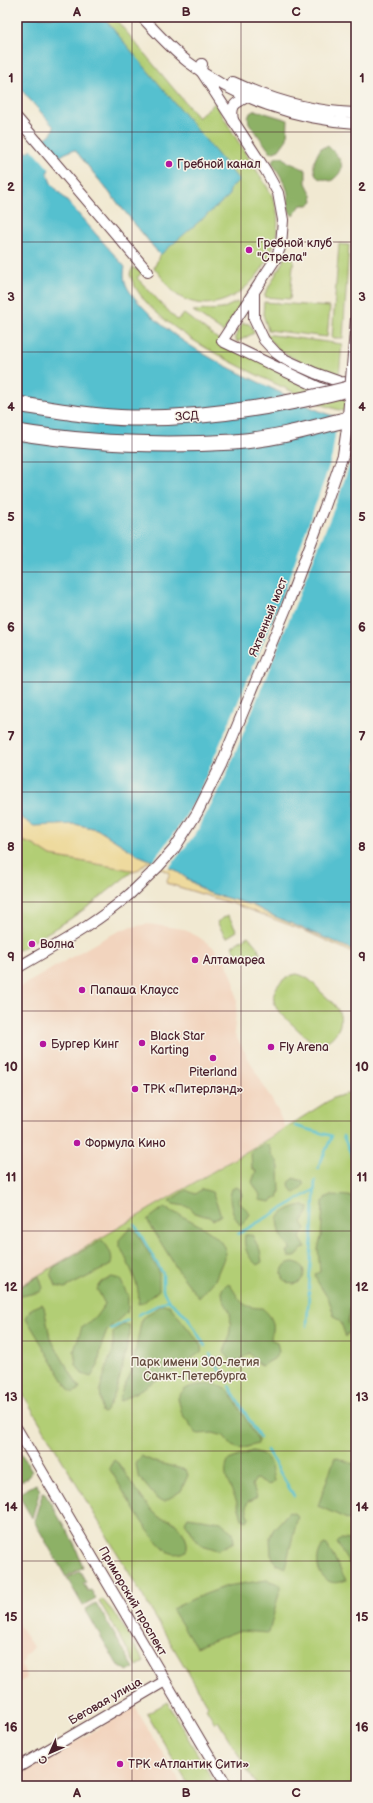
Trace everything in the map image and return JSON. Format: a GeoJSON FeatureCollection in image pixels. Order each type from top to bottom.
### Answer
{"type":"FeatureCollection","features":[{"type":"Feature","properties":{"kind":"highway","name":"ЗСД"},"geometry":{"type":"LineString","coordinates":[[17,404],[102,416],[131,418],[189,417],[300,401],[356,387]]}},
{"type":"Feature","properties":{"kind":"highway"},"geometry":{"type":"LineString","coordinates":[[17,432],[78,440],[148,443],[235,442],[303,431],[356,417]]}},
{"type":"Feature","properties":{"kind":"street"},"geometry":{"type":"LineString","coordinates":[[142,17],[172,48],[202,68],[248,93],[301,114],[356,124]]}},
{"type":"Feature","properties":{"kind":"street"},"geometry":{"type":"LineString","coordinates":[[151,17],[202,68],[278,193],[283,220],[281,245],[276,258],[222,341],[320,388],[356,398]]}},
{"type":"Feature","properties":{"kind":"street"},"geometry":{"type":"LineString","coordinates":[[248,93],[309,108],[334,112],[356,113]]}},
{"type":"Feature","properties":{"kind":"street"},"geometry":{"type":"LineString","coordinates":[[233,121],[232,109],[235,104],[248,93]]}},
{"type":"Feature","properties":{"kind":"street"},"geometry":{"type":"LineString","coordinates":[[17,118],[148,272]]}},
{"type":"Feature","properties":{"kind":"street"},"geometry":{"type":"LineString","coordinates":[[254,293],[254,319],[264,340],[276,353],[286,360],[321,375],[340,382],[356,383]]}},
{"type":"Feature","properties":{"kind":"street","name":"Яхтенный мост"},"geometry":{"type":"LineString","coordinates":[[17,968],[88,926],[117,906],[158,867],[174,848],[197,813],[221,765],[287,606],[327,503],[343,454],[347,428],[356,318]]}},
{"type":"Feature","properties":{"kind":"street","name":"Приморский проспект"},"geometry":{"type":"LineString","coordinates":[[17,1429],[227,1786]]}},
{"type":"Feature","properties":{"kind":"street","name":"Беговая улица"},"geometry":{"type":"LineString","coordinates":[[17,1768],[165,1681]]}},
{"type":"Feature","properties":{"kind":"shaded area","name":"ТРК «Питерлэнд»"},"geometry":{"type":"Polygon","coordinates":[[[147,924],[183,929],[197,936],[213,947],[226,962],[234,981],[237,1003],[234,1033],[278,1111],[285,1128],[17,1288],[17,989],[101,940],[123,929],[147,924]]]}},
{"type":"Feature","properties":{"kind":"shaded area"},"geometry":{"type":"Polygon","coordinates":[[[17,1622],[33,1647],[25,1656],[22,1666],[27,1678],[17,1684],[17,1622]]]}},
{"type":"Feature","properties":{"kind":"shaded area"},"geometry":{"type":"Polygon","coordinates":[[[135,1707],[182,1786],[17,1786],[17,1776],[135,1707]]]}},
{"type":"Feature","properties":{"kind":"green space","name":"Гребной канал"},"geometry":{"type":"Polygon","coordinates":[[[17,17],[114,17],[198,118],[215,103],[268,189],[276,206],[277,231],[272,249],[263,267],[250,283],[235,295],[218,302],[199,303],[180,297],[170,288],[154,268],[160,255],[75,150],[17,85],[17,17]]]}},
{"type":"Feature","properties":{"kind":"green space"},"geometry":{"type":"Polygon","coordinates":[[[255,110],[288,120],[287,139],[279,150],[271,153],[249,123],[248,118],[250,113],[255,110]]]}},
{"type":"Feature","properties":{"kind":"green space"},"geometry":{"type":"Polygon","coordinates":[[[328,146],[339,159],[342,167],[337,176],[331,181],[318,178],[314,170],[315,159],[321,148],[328,146]]]}},
{"type":"Feature","properties":{"kind":"green space"},"geometry":{"type":"Polygon","coordinates":[[[276,157],[283,157],[288,162],[306,170],[306,183],[312,195],[313,201],[308,205],[301,205],[293,216],[289,211],[286,186],[272,162],[276,157]]]}},
{"type":"Feature","properties":{"kind":"green space"},"geometry":{"type":"Polygon","coordinates":[[[339,244],[349,245],[343,338],[332,338],[339,244]]]}},
{"type":"Feature","properties":{"kind":"green space"},"geometry":{"type":"Polygon","coordinates":[[[288,252],[294,255],[290,299],[265,297],[265,294],[288,252]]]}},
{"type":"Feature","properties":{"kind":"green space"},"geometry":{"type":"Polygon","coordinates":[[[133,267],[136,270],[139,268],[143,271],[137,278],[177,320],[184,314],[226,345],[356,402],[356,414],[341,411],[302,396],[237,365],[192,339],[170,324],[152,308],[138,291],[130,274],[133,267]]]}},
{"type":"Feature","properties":{"kind":"green space"},"geometry":{"type":"Polygon","coordinates":[[[237,302],[241,305],[223,332],[193,311],[222,309],[237,302]]]}},
{"type":"Feature","properties":{"kind":"green space"},"geometry":{"type":"Polygon","coordinates":[[[264,302],[330,307],[327,337],[268,330],[263,314],[264,302]]]}},
{"type":"Feature","properties":{"kind":"green space"},"geometry":{"type":"Polygon","coordinates":[[[243,323],[249,324],[254,333],[237,342],[235,337],[243,323]]]}},
{"type":"Feature","properties":{"kind":"green space"},"geometry":{"type":"Polygon","coordinates":[[[265,334],[342,344],[339,377],[295,359],[280,351],[265,334]]]}},
{"type":"Feature","properties":{"kind":"green space"},"geometry":{"type":"Polygon","coordinates":[[[17,839],[34,845],[51,856],[134,870],[92,904],[17,951],[17,839]]]}},
{"type":"Feature","properties":{"kind":"green space"},"geometry":{"type":"Polygon","coordinates":[[[228,915],[237,931],[226,938],[217,922],[228,915]]]}},
{"type":"Feature","properties":{"kind":"green space"},"geometry":{"type":"Polygon","coordinates":[[[248,936],[258,948],[261,957],[252,959],[244,958],[232,946],[248,936]]]}},
{"type":"Feature","properties":{"kind":"green space"},"geometry":{"type":"Polygon","coordinates":[[[297,974],[310,981],[333,1003],[339,1012],[340,1022],[337,1032],[334,1036],[323,1043],[316,1044],[308,1039],[277,1009],[274,1003],[277,986],[291,975],[297,974]]]}},
{"type":"Feature","properties":{"kind":"green space","name":"Парк имени 300-летия Санкт-Петербурга"},"geometry":{"type":"Polygon","coordinates":[[[356,1091],[356,1786],[257,1786],[218,1721],[215,1723],[206,1708],[208,1706],[17,1384],[17,1288],[266,1140],[333,1098],[356,1091]]]}},
{"type":"Feature","properties":{"kind":"green space"},"geometry":{"type":"Polygon","coordinates":[[[264,1144],[269,1145],[272,1156],[277,1161],[279,1167],[280,1191],[278,1198],[274,1198],[271,1202],[259,1200],[260,1195],[252,1182],[256,1171],[252,1168],[251,1151],[264,1144]]]}},
{"type":"Feature","properties":{"kind":"green space"},"geometry":{"type":"Polygon","coordinates":[[[293,1178],[303,1181],[303,1185],[294,1193],[290,1188],[289,1183],[293,1178]]]}},
{"type":"Feature","properties":{"kind":"green space"},"geometry":{"type":"Polygon","coordinates":[[[236,1187],[240,1189],[242,1195],[239,1201],[250,1214],[244,1223],[240,1225],[235,1217],[230,1203],[232,1189],[236,1187]]]}},
{"type":"Feature","properties":{"kind":"green space"},"geometry":{"type":"Polygon","coordinates":[[[202,1189],[212,1192],[221,1215],[213,1220],[209,1217],[194,1213],[190,1207],[173,1204],[169,1201],[186,1190],[195,1194],[202,1189]]]}},
{"type":"Feature","properties":{"kind":"green space"},"geometry":{"type":"Polygon","coordinates":[[[331,1195],[348,1196],[356,1199],[356,1270],[351,1271],[350,1280],[356,1283],[356,1302],[350,1308],[348,1323],[352,1328],[346,1337],[341,1323],[334,1316],[329,1300],[317,1281],[315,1274],[320,1272],[318,1249],[321,1237],[323,1202],[326,1197],[331,1195]]]}},
{"type":"Feature","properties":{"kind":"green space"},"geometry":{"type":"Polygon","coordinates":[[[304,1205],[309,1208],[308,1213],[302,1222],[306,1229],[300,1238],[306,1248],[302,1249],[295,1257],[289,1257],[287,1251],[290,1250],[289,1245],[282,1237],[278,1218],[290,1209],[304,1205]]]}},
{"type":"Feature","properties":{"kind":"green space"},"geometry":{"type":"Polygon","coordinates":[[[163,1208],[183,1216],[210,1232],[218,1239],[226,1253],[215,1280],[199,1298],[179,1272],[147,1220],[163,1208]]]}},
{"type":"Feature","properties":{"kind":"green space"},"geometry":{"type":"Polygon","coordinates":[[[131,1227],[136,1231],[159,1271],[159,1290],[143,1303],[138,1304],[139,1297],[136,1282],[119,1244],[119,1240],[131,1227]]]}},
{"type":"Feature","properties":{"kind":"green space"},"geometry":{"type":"Polygon","coordinates":[[[245,1235],[252,1235],[260,1250],[262,1262],[257,1265],[247,1252],[245,1235]]]}},
{"type":"Feature","properties":{"kind":"green space"},"geometry":{"type":"Polygon","coordinates":[[[102,1240],[109,1249],[111,1256],[112,1260],[109,1266],[65,1288],[56,1286],[51,1273],[54,1267],[102,1240]]]}},
{"type":"Feature","properties":{"kind":"green space"},"geometry":{"type":"Polygon","coordinates":[[[293,1262],[301,1265],[304,1273],[301,1281],[293,1284],[285,1281],[282,1273],[285,1265],[293,1262]]]}},
{"type":"Feature","properties":{"kind":"green space"},"geometry":{"type":"Polygon","coordinates":[[[39,1276],[43,1288],[40,1292],[17,1297],[17,1289],[39,1276]]]}},
{"type":"Feature","properties":{"kind":"green space"},"geometry":{"type":"Polygon","coordinates":[[[112,1277],[120,1279],[128,1296],[128,1309],[125,1314],[107,1330],[102,1343],[98,1366],[91,1377],[82,1374],[76,1365],[74,1351],[82,1327],[94,1319],[105,1304],[97,1289],[102,1282],[112,1277]]]}},
{"type":"Feature","properties":{"kind":"green space"},"geometry":{"type":"Polygon","coordinates":[[[227,1284],[230,1285],[242,1302],[250,1307],[262,1308],[269,1315],[272,1321],[273,1331],[271,1337],[272,1340],[277,1342],[279,1352],[274,1359],[261,1366],[249,1353],[237,1362],[232,1363],[224,1351],[229,1338],[231,1322],[230,1313],[222,1294],[222,1289],[227,1284]]]}},
{"type":"Feature","properties":{"kind":"green space"},"geometry":{"type":"Polygon","coordinates":[[[42,1304],[44,1307],[50,1338],[80,1389],[73,1393],[69,1390],[26,1318],[31,1309],[42,1304]]]}},
{"type":"Feature","properties":{"kind":"green space"},"geometry":{"type":"Polygon","coordinates":[[[162,1305],[169,1305],[202,1346],[201,1352],[184,1364],[121,1401],[119,1400],[123,1388],[131,1373],[142,1318],[162,1305]]]}},
{"type":"Feature","properties":{"kind":"green space"},"geometry":{"type":"Polygon","coordinates":[[[123,1325],[129,1325],[130,1333],[117,1387],[109,1406],[104,1413],[102,1412],[100,1389],[113,1351],[113,1333],[116,1329],[123,1325]]]}},
{"type":"Feature","properties":{"kind":"green space"},"geometry":{"type":"Polygon","coordinates":[[[215,1384],[229,1391],[258,1440],[258,1444],[240,1449],[232,1446],[224,1436],[213,1433],[197,1434],[182,1414],[178,1398],[181,1393],[189,1387],[215,1384]]]}},
{"type":"Feature","properties":{"kind":"green space"},"geometry":{"type":"Polygon","coordinates":[[[17,1446],[32,1472],[27,1478],[17,1484],[17,1446]]]}},
{"type":"Feature","properties":{"kind":"green space"},"geometry":{"type":"Polygon","coordinates":[[[252,1451],[263,1454],[269,1460],[274,1481],[267,1485],[257,1479],[255,1480],[252,1485],[257,1496],[248,1501],[246,1507],[249,1517],[247,1521],[242,1519],[236,1500],[228,1483],[226,1470],[229,1460],[252,1451]]]}},
{"type":"Feature","properties":{"kind":"green space"},"geometry":{"type":"Polygon","coordinates":[[[141,1456],[155,1462],[186,1470],[188,1475],[181,1491],[165,1501],[158,1500],[138,1476],[136,1464],[141,1456]]]}},
{"type":"Feature","properties":{"kind":"green space"},"geometry":{"type":"Polygon","coordinates":[[[335,1457],[356,1465],[356,1523],[318,1506],[335,1457]]]}},
{"type":"Feature","properties":{"kind":"green space"},"geometry":{"type":"Polygon","coordinates":[[[114,1460],[118,1463],[153,1512],[160,1518],[170,1520],[179,1528],[185,1536],[187,1544],[185,1552],[177,1554],[168,1552],[148,1531],[109,1468],[114,1460]]]}},
{"type":"Feature","properties":{"kind":"green space"},"geometry":{"type":"Polygon","coordinates":[[[36,1484],[40,1490],[32,1518],[18,1494],[36,1484]]]}},
{"type":"Feature","properties":{"kind":"green space"},"geometry":{"type":"Polygon","coordinates":[[[43,1492],[74,1543],[83,1567],[66,1577],[34,1521],[43,1492]]]}},
{"type":"Feature","properties":{"kind":"green space"},"geometry":{"type":"Polygon","coordinates":[[[289,1512],[298,1516],[285,1568],[276,1564],[271,1555],[270,1537],[273,1530],[289,1512]]]}},
{"type":"Feature","properties":{"kind":"green space"},"geometry":{"type":"Polygon","coordinates":[[[188,1517],[221,1522],[233,1533],[234,1542],[218,1550],[199,1544],[185,1522],[188,1517]]]}},
{"type":"Feature","properties":{"kind":"green space"},"geometry":{"type":"Polygon","coordinates":[[[341,1539],[352,1540],[356,1543],[356,1574],[337,1543],[341,1539]]]}},
{"type":"Feature","properties":{"kind":"green space"},"geometry":{"type":"Polygon","coordinates":[[[324,1544],[327,1545],[346,1580],[338,1583],[330,1582],[320,1573],[318,1558],[324,1544]]]}},
{"type":"Feature","properties":{"kind":"green space"},"geometry":{"type":"Polygon","coordinates":[[[80,1571],[86,1582],[83,1583],[88,1591],[91,1590],[96,1599],[83,1606],[67,1578],[80,1571]]]}},
{"type":"Feature","properties":{"kind":"green space"},"geometry":{"type":"Polygon","coordinates":[[[267,1580],[281,1585],[269,1633],[238,1631],[196,1647],[172,1609],[195,1598],[227,1586],[267,1580]]]}},
{"type":"Feature","properties":{"kind":"green space"},"geometry":{"type":"Polygon","coordinates":[[[102,1599],[119,1619],[144,1662],[137,1666],[99,1601],[102,1599]]]}},
{"type":"Feature","properties":{"kind":"green space"},"geometry":{"type":"Polygon","coordinates":[[[96,1603],[134,1668],[128,1671],[117,1664],[85,1609],[96,1603]]]}},
{"type":"Feature","properties":{"kind":"green space"},"geometry":{"type":"Polygon","coordinates":[[[167,1702],[216,1786],[189,1786],[147,1714],[167,1702]]]}},
{"type":"Feature","properties":{"kind":"sand"},"geometry":{"type":"Polygon","coordinates":[[[17,815],[55,825],[75,824],[97,829],[138,855],[175,870],[206,892],[252,905],[269,914],[356,951],[356,954],[305,931],[234,904],[166,883],[170,873],[147,862],[137,871],[51,856],[34,845],[17,839],[17,815]]]}},
{"type":"Feature","properties":{"kind":"water"},"geometry":{"type":"Polygon","coordinates":[[[17,17],[103,17],[239,180],[231,189],[229,196],[160,255],[75,150],[62,155],[55,161],[47,173],[51,183],[125,267],[124,279],[134,297],[156,320],[172,333],[205,355],[314,409],[330,415],[356,421],[356,951],[269,914],[252,905],[206,892],[175,870],[138,855],[97,829],[75,824],[34,826],[17,815],[17,146],[22,152],[28,152],[52,133],[54,127],[17,85],[17,17]]]}},
{"type":"Feature","properties":{"kind":"pier"},"geometry":{"type":"Polygon","coordinates":[[[44,138],[61,158],[52,166],[50,170],[31,148],[44,138]]]}},
{"type":"Feature","properties":{"kind":"pier"},"geometry":{"type":"Polygon","coordinates":[[[338,415],[356,419],[354,451],[339,496],[226,776],[196,833],[168,869],[152,862],[180,825],[197,797],[251,672],[285,589],[324,481],[332,456],[338,415]]]}},
{"type":"Feature","properties":{"kind":"waterway"},"geometry":{"type":"LineString","coordinates":[[295,1126],[332,1136],[318,1168]]}},
{"type":"Feature","properties":{"kind":"waterway"},"geometry":{"type":"LineString","coordinates":[[343,1136],[356,1165]]}},
{"type":"Feature","properties":{"kind":"waterway"},"geometry":{"type":"LineString","coordinates":[[309,1289],[315,1181]]}},
{"type":"Feature","properties":{"kind":"waterway"},"geometry":{"type":"LineString","coordinates":[[238,1234],[314,1190]]}},
{"type":"Feature","properties":{"kind":"waterway"},"geometry":{"type":"LineString","coordinates":[[135,1225],[163,1274],[163,1290],[168,1300],[187,1316],[205,1346]]}},
{"type":"Feature","properties":{"kind":"waterway"},"geometry":{"type":"LineString","coordinates":[[307,1326],[309,1292]]}},
{"type":"Feature","properties":{"kind":"waterway"},"geometry":{"type":"LineString","coordinates":[[138,1315],[168,1300]]}},
{"type":"Feature","properties":{"kind":"waterway"},"geometry":{"type":"LineString","coordinates":[[111,1329],[128,1320]]}},
{"type":"Feature","properties":{"kind":"waterway"},"geometry":{"type":"LineString","coordinates":[[210,1354],[222,1374]]}},
{"type":"Feature","properties":{"kind":"waterway"},"geometry":{"type":"LineString","coordinates":[[229,1386],[260,1438]]}},
{"type":"Feature","properties":{"kind":"waterway"},"geometry":{"type":"LineString","coordinates":[[267,1450],[294,1496]]}},
{"type":"Feature","properties":{"kind":"place","name":"Гребной канал"},"geometry":{"type":"Point","coordinates":[169,164]}},
{"type":"Feature","properties":{"kind":"place","name":"Гребной клуб \"Стрела\""},"geometry":{"type":"Point","coordinates":[249,250]}},
{"type":"Feature","properties":{"kind":"place","name":"Волна"},"geometry":{"type":"Point","coordinates":[32,944]}},
{"type":"Feature","properties":{"kind":"place","name":"Алтамареа"},"geometry":{"type":"Point","coordinates":[195,960]}},
{"type":"Feature","properties":{"kind":"place","name":"Папаша Клаусс"},"geometry":{"type":"Point","coordinates":[82,990]}},
{"type":"Feature","properties":{"kind":"place","name":"Black Star Karting"},"geometry":{"type":"Point","coordinates":[142,1043]}},
{"type":"Feature","properties":{"kind":"place","name":"Бургер Кинг"},"geometry":{"type":"Point","coordinates":[43,1044]}},
{"type":"Feature","properties":{"kind":"place","name":"Fly Arena"},"geometry":{"type":"Point","coordinates":[271,1047]}},
{"type":"Feature","properties":{"kind":"place","name":"Piterland"},"geometry":{"type":"Point","coordinates":[213,1058]}},
{"type":"Feature","properties":{"kind":"place","name":"ТРК «Питерлэнд»"},"geometry":{"type":"Point","coordinates":[135,1089]}},
{"type":"Feature","properties":{"kind":"place","name":"Формула Кино"},"geometry":{"type":"Point","coordinates":[77,1143]}},
{"type":"Feature","properties":{"kind":"place","name":"ТРК «Атлантик Сити»"},"geometry":{"type":"Point","coordinates":[120,1764]}}]}
